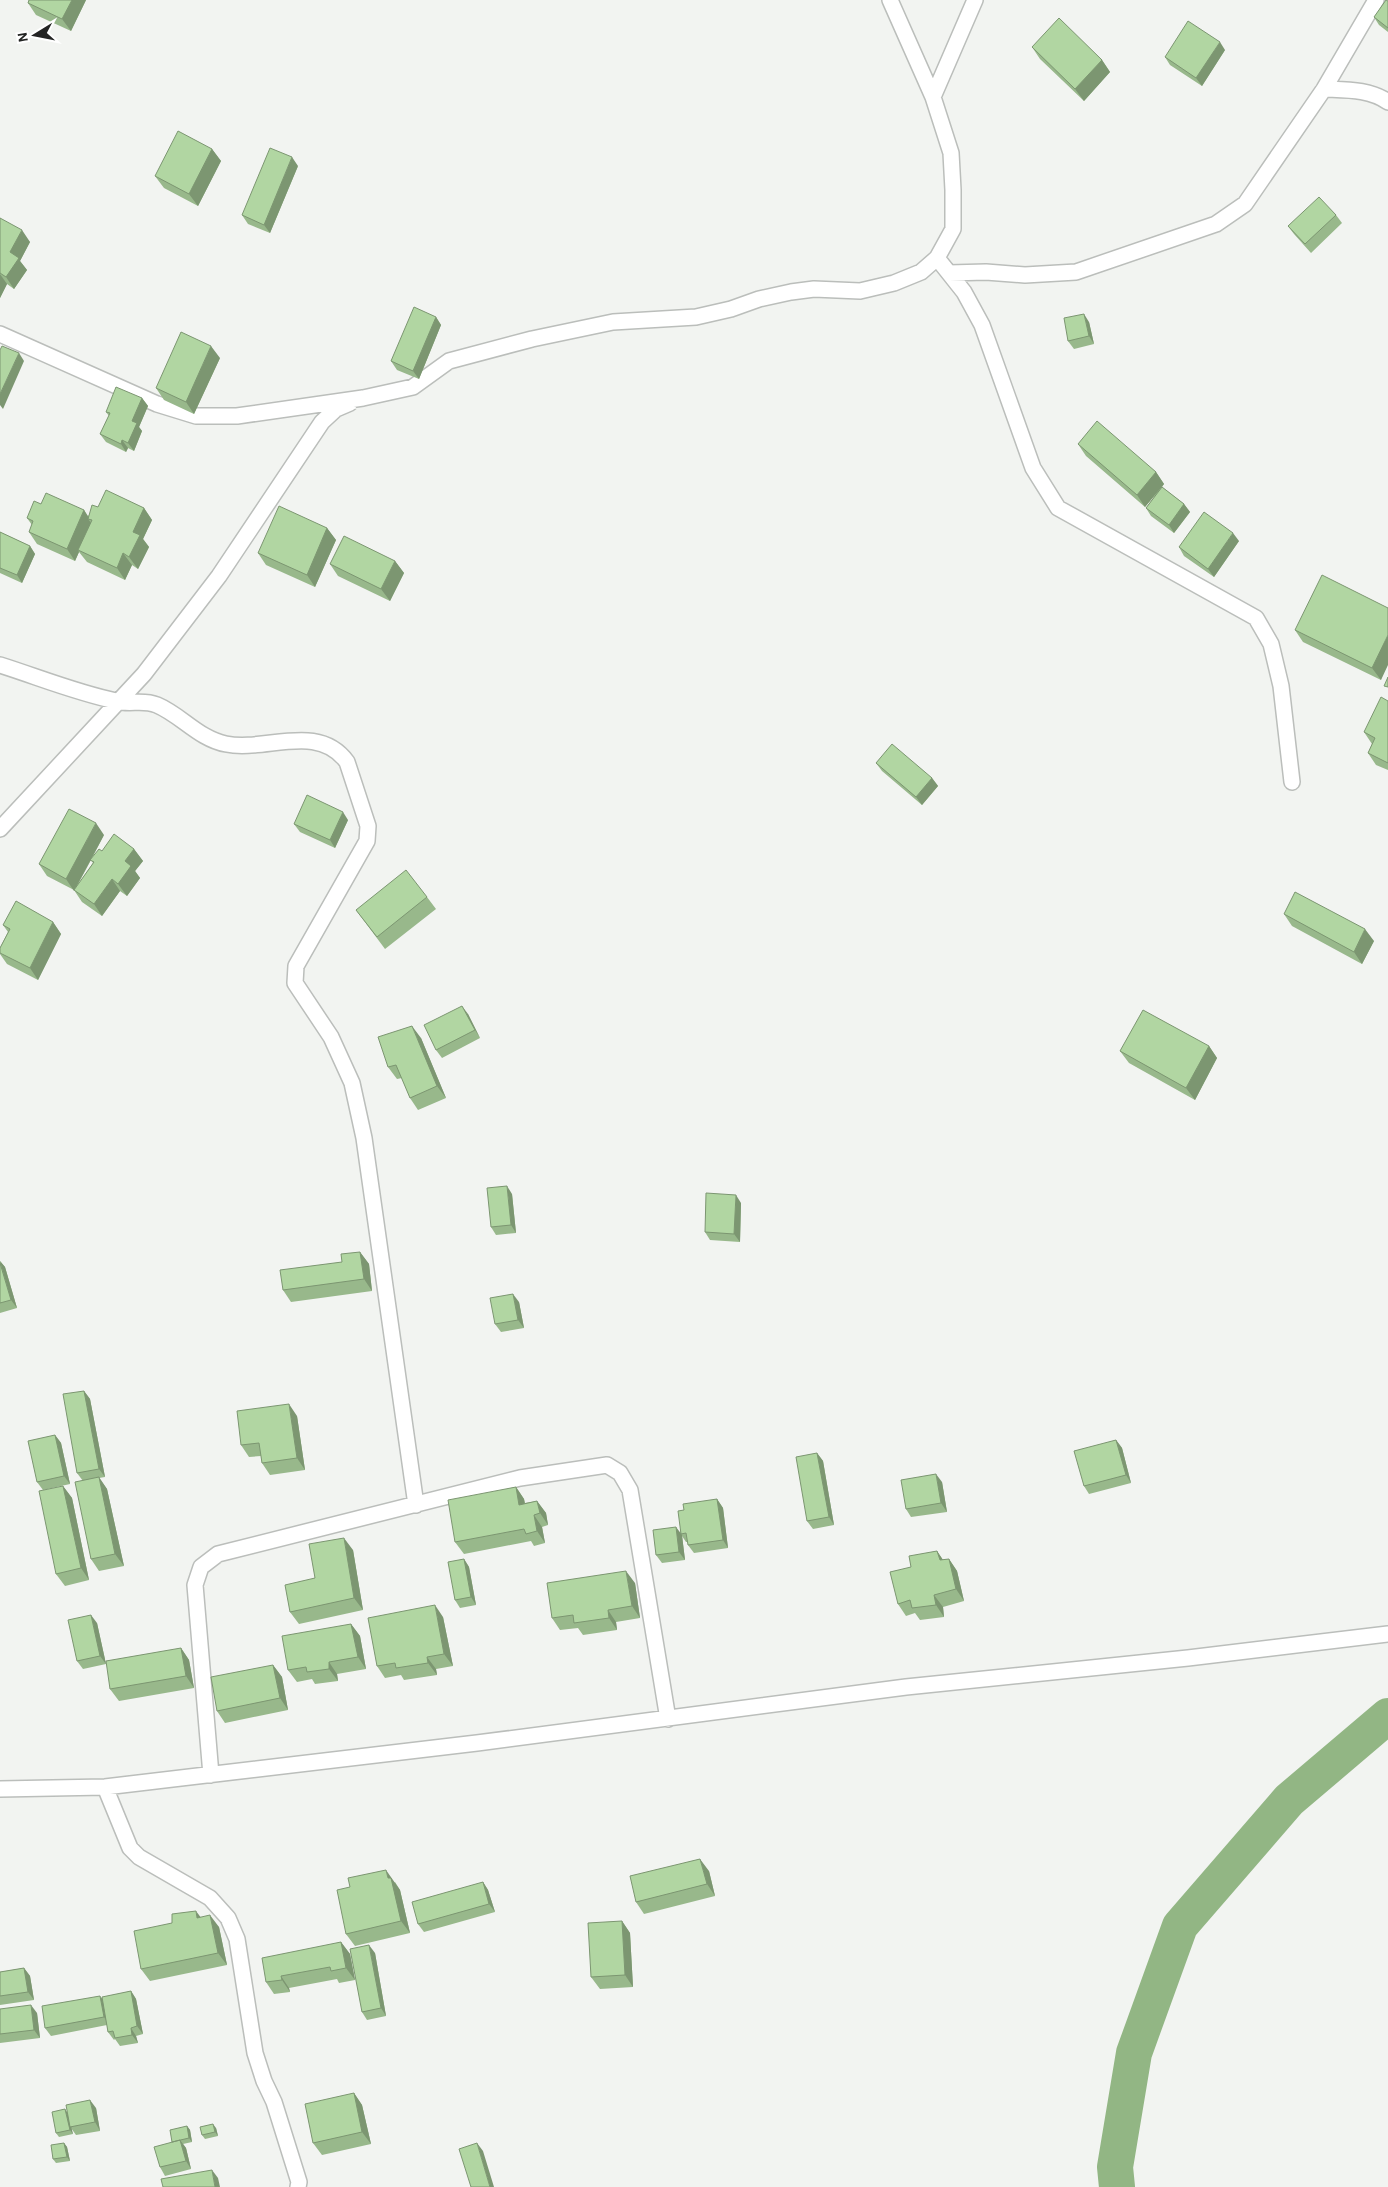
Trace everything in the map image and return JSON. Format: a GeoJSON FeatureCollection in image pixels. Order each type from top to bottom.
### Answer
{"type":"FeatureCollection","features":[{"type":"Feature","properties":{"kind":"street"},"geometry":{"type":"LineString","coordinates":[[0,334],[157,404],[196,416],[237,416],[363,398],[412,386],[449,361],[532,339],[613,322],[696,317],[791,292],[814,289],[860,290],[894,283],[921,272],[937,258],[953,229],[954,190],[951,153],[933,97],[890,0]]}},
{"type":"Feature","properties":{"kind":"street"},"geometry":{"type":"LineString","coordinates":[[933,97],[975,0]]}},
{"type":"Feature","properties":{"kind":"street"},"geometry":{"type":"LineString","coordinates":[[949,273],[986,272],[1025,275],[1076,272],[1216,224],[1245,204],[1324,89],[1376,0]]}},
{"type":"Feature","properties":{"kind":"street"},"geometry":{"type":"LineString","coordinates":[[1324,89],[1356,91],[1380,96],[1388,102]]}},
{"type":"Feature","properties":{"kind":"street"},"geometry":{"type":"LineString","coordinates":[[937,258],[964,292],[982,325],[1033,468],[1058,508],[1256,618],[1271,644],[1281,686],[1292,782]]}},
{"type":"Feature","properties":{"kind":"street"},"geometry":{"type":"LineString","coordinates":[[0,830],[144,674],[219,576],[322,422],[336,410],[363,398]]}},
{"type":"Feature","properties":{"kind":"street"},"geometry":{"type":"LineString","coordinates":[[0,665],[118,702],[144,701],[156,704],[175,714],[200,733],[225,744],[251,745],[306,740],[330,745],[340,752],[347,762],[368,826],[366,841],[296,966],[295,983],[332,1037],[352,1083],[364,1138],[416,1505]]}},
{"type":"Feature","properties":{"kind":"street"},"geometry":{"type":"LineString","coordinates":[[211,1775],[195,1585],[201,1567],[218,1554],[520,1478],[607,1465],[620,1473],[630,1490],[668,1719]]}},
{"type":"Feature","properties":{"kind":"street"},"geometry":{"type":"LineString","coordinates":[[0,1789],[105,1787],[668,1719],[906,1687],[1188,1658],[1388,1634]]}},
{"type":"Feature","properties":{"kind":"street"},"geometry":{"type":"LineString","coordinates":[[105,1787],[130,1848],[139,1857],[210,1898],[228,1918],[237,1939],[255,2053],[264,2081],[274,2102],[298,2187]]}},
{"type":"Feature","properties":{"kind":"building"},"geometry":{"type":"Polygon","coordinates":[[[29,0],[72,0],[62,19],[28,3],[29,0]]]}},
{"type":"Feature","properties":{"kind":"building"},"geometry":{"type":"Polygon","coordinates":[[[1386,0],[1388,1],[1388,28],[1374,17],[1386,0]]]}},
{"type":"Feature","properties":{"kind":"building"},"geometry":{"type":"Polygon","coordinates":[[[1059,18],[1102,60],[1075,89],[1032,47],[1059,18]]]}},
{"type":"Feature","properties":{"kind":"building"},"geometry":{"type":"Polygon","coordinates":[[[1188,21],[1220,42],[1196,78],[1165,57],[1188,21]]]}},
{"type":"Feature","properties":{"kind":"building"},"geometry":{"type":"Polygon","coordinates":[[[178,131],[212,149],[189,194],[155,176],[178,131]]]}},
{"type":"Feature","properties":{"kind":"building"},"geometry":{"type":"Polygon","coordinates":[[[270,148],[292,157],[264,225],[242,215],[270,148]]]}},
{"type":"Feature","properties":{"kind":"building"},"geometry":{"type":"Polygon","coordinates":[[[1319,197],[1336,215],[1305,244],[1288,226],[1319,197]]]}},
{"type":"Feature","properties":{"kind":"building"},"geometry":{"type":"Polygon","coordinates":[[[0,218],[22,230],[10,252],[19,258],[6,277],[0,273],[0,218]]]}},
{"type":"Feature","properties":{"kind":"building"},"geometry":{"type":"Polygon","coordinates":[[[414,307],[436,317],[413,371],[391,361],[414,307]]]}},
{"type":"Feature","properties":{"kind":"building"},"geometry":{"type":"Polygon","coordinates":[[[1084,314],[1089,336],[1068,341],[1064,318],[1084,314]]]}},
{"type":"Feature","properties":{"kind":"building"},"geometry":{"type":"Polygon","coordinates":[[[181,332],[211,346],[186,402],[156,388],[181,332]]]}},
{"type":"Feature","properties":{"kind":"building"},"geometry":{"type":"Polygon","coordinates":[[[2,346],[19,353],[0,394],[0,350],[2,346]]]}},
{"type":"Feature","properties":{"kind":"building"},"geometry":{"type":"Polygon","coordinates":[[[116,387],[142,398],[132,421],[137,423],[128,443],[122,440],[121,444],[100,434],[110,413],[106,412],[116,387]]]}},
{"type":"Feature","properties":{"kind":"building"},"geometry":{"type":"Polygon","coordinates":[[[1097,421],[1156,472],[1137,495],[1078,444],[1097,421]]]}},
{"type":"Feature","properties":{"kind":"building"},"geometry":{"type":"Polygon","coordinates":[[[1162,487],[1184,504],[1169,525],[1146,508],[1162,487]]]}},
{"type":"Feature","properties":{"kind":"building"},"geometry":{"type":"Polygon","coordinates":[[[106,490],[144,508],[133,532],[140,535],[129,557],[123,553],[117,568],[78,550],[92,520],[88,519],[92,505],[98,507],[106,490]]]}},
{"type":"Feature","properties":{"kind":"building"},"geometry":{"type":"Polygon","coordinates":[[[46,493],[84,510],[67,549],[29,532],[33,521],[27,518],[34,501],[41,504],[46,493]]]}},
{"type":"Feature","properties":{"kind":"building"},"geometry":{"type":"Polygon","coordinates":[[[279,506],[327,528],[307,575],[258,553],[279,506]]]}},
{"type":"Feature","properties":{"kind":"building"},"geometry":{"type":"Polygon","coordinates":[[[1204,512],[1233,533],[1208,569],[1179,547],[1204,512]]]}},
{"type":"Feature","properties":{"kind":"building"},"geometry":{"type":"Polygon","coordinates":[[[0,532],[30,546],[17,575],[0,568],[0,532]]]}},
{"type":"Feature","properties":{"kind":"building"},"geometry":{"type":"Polygon","coordinates":[[[344,536],[395,561],[381,589],[330,564],[344,536]]]}},
{"type":"Feature","properties":{"kind":"building"},"geometry":{"type":"Polygon","coordinates":[[[1322,575],[1388,608],[1388,635],[1372,668],[1295,630],[1322,575]]]}},
{"type":"Feature","properties":{"kind":"building"},"geometry":{"type":"Polygon","coordinates":[[[1388,677],[1388,687],[1384,686],[1388,677]]]}},
{"type":"Feature","properties":{"kind":"building"},"geometry":{"type":"Polygon","coordinates":[[[1381,697],[1388,701],[1388,763],[1368,753],[1375,738],[1364,732],[1381,697]]]}},
{"type":"Feature","properties":{"kind":"building"},"geometry":{"type":"Polygon","coordinates":[[[892,744],[932,778],[916,797],[876,763],[892,744]]]}},
{"type":"Feature","properties":{"kind":"building"},"geometry":{"type":"Polygon","coordinates":[[[307,795],[343,812],[330,840],[294,824],[307,795]]]}},
{"type":"Feature","properties":{"kind":"building"},"geometry":{"type":"Polygon","coordinates":[[[69,809],[96,823],[66,879],[39,864],[69,809]]]}},
{"type":"Feature","properties":{"kind":"building"},"geometry":{"type":"Polygon","coordinates":[[[114,834],[134,849],[125,861],[131,866],[118,884],[112,879],[94,904],[74,890],[94,862],[90,860],[99,849],[102,851],[114,834]]]}},
{"type":"Feature","properties":{"kind":"building"},"geometry":{"type":"Polygon","coordinates":[[[406,870],[427,897],[377,937],[356,910],[406,870]]]}},
{"type":"Feature","properties":{"kind":"building"},"geometry":{"type":"Polygon","coordinates":[[[1295,892],[1365,929],[1354,952],[1284,914],[1295,892]]]}},
{"type":"Feature","properties":{"kind":"building"},"geometry":{"type":"Polygon","coordinates":[[[16,901],[53,922],[30,968],[0,953],[0,948],[10,929],[3,925],[16,901]]]}},
{"type":"Feature","properties":{"kind":"building"},"geometry":{"type":"Polygon","coordinates":[[[462,1006],[475,1030],[436,1050],[424,1025],[462,1006]]]}},
{"type":"Feature","properties":{"kind":"building"},"geometry":{"type":"Polygon","coordinates":[[[1143,1010],[1209,1046],[1186,1088],[1120,1051],[1143,1010]]]}},
{"type":"Feature","properties":{"kind":"building"},"geometry":{"type":"Polygon","coordinates":[[[412,1026],[437,1086],[410,1098],[396,1065],[388,1067],[378,1037],[412,1026]]]}},
{"type":"Feature","properties":{"kind":"building"},"geometry":{"type":"Polygon","coordinates":[[[507,1186],[511,1225],[491,1227],[487,1188],[507,1186]]]}},
{"type":"Feature","properties":{"kind":"building"},"geometry":{"type":"Polygon","coordinates":[[[706,1193],[736,1195],[734,1234],[705,1232],[706,1193]]]}},
{"type":"Feature","properties":{"kind":"building"},"geometry":{"type":"Polygon","coordinates":[[[360,1252],[364,1279],[283,1290],[280,1270],[342,1262],[341,1254],[360,1252]]]}},
{"type":"Feature","properties":{"kind":"building"},"geometry":{"type":"Polygon","coordinates":[[[0,1263],[11,1300],[0,1303],[0,1263]]]}},
{"type":"Feature","properties":{"kind":"building"},"geometry":{"type":"Polygon","coordinates":[[[513,1294],[518,1320],[495,1324],[490,1298],[513,1294]]]}},
{"type":"Feature","properties":{"kind":"building"},"geometry":{"type":"Polygon","coordinates":[[[84,1391],[99,1469],[77,1473],[63,1394],[84,1391]]]}},
{"type":"Feature","properties":{"kind":"building"},"geometry":{"type":"Polygon","coordinates":[[[289,1404],[297,1458],[262,1463],[259,1443],[241,1445],[237,1411],[289,1404]]]}},
{"type":"Feature","properties":{"kind":"building"},"geometry":{"type":"Polygon","coordinates":[[[55,1435],[64,1476],[37,1482],[28,1441],[55,1435]]]}},
{"type":"Feature","properties":{"kind":"building"},"geometry":{"type":"Polygon","coordinates":[[[1116,1440],[1126,1475],[1084,1486],[1074,1451],[1116,1440]]]}},
{"type":"Feature","properties":{"kind":"building"},"geometry":{"type":"Polygon","coordinates":[[[817,1453],[829,1517],[807,1521],[796,1457],[817,1453]]]}},
{"type":"Feature","properties":{"kind":"building"},"geometry":{"type":"Polygon","coordinates":[[[936,1474],[941,1503],[906,1509],[901,1480],[936,1474]]]}},
{"type":"Feature","properties":{"kind":"building"},"geometry":{"type":"Polygon","coordinates":[[[99,1477],[115,1554],[91,1559],[75,1482],[99,1477]]]}},
{"type":"Feature","properties":{"kind":"building"},"geometry":{"type":"Polygon","coordinates":[[[63,1486],[81,1568],[56,1574],[39,1491],[63,1486]]]}},
{"type":"Feature","properties":{"kind":"building"},"geometry":{"type":"Polygon","coordinates":[[[516,1487],[519,1505],[537,1501],[540,1513],[534,1515],[537,1531],[526,1534],[524,1529],[455,1542],[448,1500],[516,1487]]]}},
{"type":"Feature","properties":{"kind":"building"},"geometry":{"type":"Polygon","coordinates":[[[717,1499],[723,1540],[688,1545],[686,1533],[681,1534],[678,1511],[684,1510],[683,1504],[717,1499]]]}},
{"type":"Feature","properties":{"kind":"building"},"geometry":{"type":"Polygon","coordinates":[[[676,1527],[679,1552],[656,1555],[653,1530],[676,1527]]]}},
{"type":"Feature","properties":{"kind":"building"},"geometry":{"type":"Polygon","coordinates":[[[344,1538],[354,1598],[290,1612],[285,1585],[315,1578],[309,1544],[344,1538]]]}},
{"type":"Feature","properties":{"kind":"building"},"geometry":{"type":"Polygon","coordinates":[[[937,1551],[940,1560],[949,1559],[956,1589],[934,1595],[936,1605],[912,1608],[910,1600],[898,1604],[890,1572],[911,1567],[909,1556],[937,1551]]]}},
{"type":"Feature","properties":{"kind":"building"},"geometry":{"type":"Polygon","coordinates":[[[464,1559],[471,1597],[455,1600],[448,1562],[464,1559]]]}},
{"type":"Feature","properties":{"kind":"building"},"geometry":{"type":"Polygon","coordinates":[[[626,1571],[632,1606],[608,1610],[609,1618],[574,1623],[573,1615],[552,1618],[547,1583],[626,1571]]]}},
{"type":"Feature","properties":{"kind":"building"},"geometry":{"type":"Polygon","coordinates":[[[435,1605],[444,1654],[427,1657],[428,1663],[396,1668],[395,1663],[377,1666],[368,1618],[435,1605]]]}},
{"type":"Feature","properties":{"kind":"building"},"geometry":{"type":"Polygon","coordinates":[[[91,1615],[100,1656],[77,1661],[68,1620],[91,1615]]]}},
{"type":"Feature","properties":{"kind":"building"},"geometry":{"type":"Polygon","coordinates":[[[351,1624],[358,1657],[329,1662],[329,1669],[307,1672],[306,1667],[288,1670],[282,1636],[351,1624]]]}},
{"type":"Feature","properties":{"kind":"building"},"geometry":{"type":"Polygon","coordinates":[[[181,1648],[186,1676],[110,1689],[106,1661],[181,1648]]]}},
{"type":"Feature","properties":{"kind":"building"},"geometry":{"type":"Polygon","coordinates":[[[273,1665],[280,1698],[217,1711],[211,1677],[273,1665]]]}},
{"type":"Feature","properties":{"kind":"building"},"geometry":{"type":"Polygon","coordinates":[[[700,1859],[707,1884],[636,1902],[630,1876],[700,1859]]]}},
{"type":"Feature","properties":{"kind":"building"},"geometry":{"type":"Polygon","coordinates":[[[386,1870],[388,1878],[391,1878],[401,1921],[346,1934],[337,1890],[350,1887],[348,1878],[386,1870]]]}},
{"type":"Feature","properties":{"kind":"building"},"geometry":{"type":"Polygon","coordinates":[[[483,1882],[489,1904],[418,1924],[412,1902],[483,1882]]]}},
{"type":"Feature","properties":{"kind":"building"},"geometry":{"type":"Polygon","coordinates":[[[196,1911],[197,1918],[210,1915],[218,1953],[141,1969],[134,1931],[172,1923],[172,1914],[196,1911]]]}},
{"type":"Feature","properties":{"kind":"building"},"geometry":{"type":"Polygon","coordinates":[[[622,1921],[625,1975],[591,1977],[588,1923],[622,1921]]]}},
{"type":"Feature","properties":{"kind":"building"},"geometry":{"type":"Polygon","coordinates":[[[341,1942],[346,1968],[331,1971],[330,1967],[281,1976],[282,1980],[266,1982],[262,1958],[341,1942]]]}},
{"type":"Feature","properties":{"kind":"building"},"geometry":{"type":"Polygon","coordinates":[[[369,1945],[381,2008],[362,2012],[350,1949],[369,1945]]]}},
{"type":"Feature","properties":{"kind":"building"},"geometry":{"type":"Polygon","coordinates":[[[24,1968],[28,1992],[0,1996],[0,1972],[24,1968]]]}},
{"type":"Feature","properties":{"kind":"building"},"geometry":{"type":"Polygon","coordinates":[[[131,1991],[137,2026],[131,2028],[132,2035],[115,2038],[113,2031],[108,2032],[102,1997],[131,1991]]]}},
{"type":"Feature","properties":{"kind":"building"},"geometry":{"type":"Polygon","coordinates":[[[100,1996],[104,2017],[45,2028],[42,2006],[100,1996]]]}},
{"type":"Feature","properties":{"kind":"building"},"geometry":{"type":"Polygon","coordinates":[[[31,2005],[34,2030],[0,2034],[0,2009],[31,2005]]]}},
{"type":"Feature","properties":{"kind":"building"},"geometry":{"type":"Polygon","coordinates":[[[354,2093],[362,2132],[313,2143],[305,2104],[354,2093]]]}},
{"type":"Feature","properties":{"kind":"building"},"geometry":{"type":"Polygon","coordinates":[[[90,2100],[95,2122],[70,2127],[66,2105],[90,2100]]]}},
{"type":"Feature","properties":{"kind":"building"},"geometry":{"type":"Polygon","coordinates":[[[65,2109],[70,2130],[56,2133],[52,2112],[65,2109]]]}},
{"type":"Feature","properties":{"kind":"building"},"geometry":{"type":"Polygon","coordinates":[[[213,2124],[215,2132],[202,2135],[200,2127],[213,2124]]]}},
{"type":"Feature","properties":{"kind":"building"},"geometry":{"type":"Polygon","coordinates":[[[187,2126],[189,2138],[172,2142],[170,2130],[187,2126]]]}},
{"type":"Feature","properties":{"kind":"building"},"geometry":{"type":"Polygon","coordinates":[[[180,2140],[186,2161],[160,2167],[154,2147],[180,2140]]]}},
{"type":"Feature","properties":{"kind":"building"},"geometry":{"type":"Polygon","coordinates":[[[64,2143],[67,2157],[53,2159],[51,2145],[64,2143]]]}},
{"type":"Feature","properties":{"kind":"building"},"geometry":{"type":"Polygon","coordinates":[[[477,2143],[490,2187],[471,2187],[459,2149],[477,2143]]]}},
{"type":"Feature","properties":{"kind":"building"},"geometry":{"type":"Polygon","coordinates":[[[212,2170],[215,2187],[163,2187],[161,2179],[212,2170]]]}},
{"type":"Feature","properties":{"kind":"waterway"},"geometry":{"type":"LineString","coordinates":[[1117,2187],[1115,2167],[1134,2053],[1180,1926],[1289,1800],[1388,1716]]}}]}
